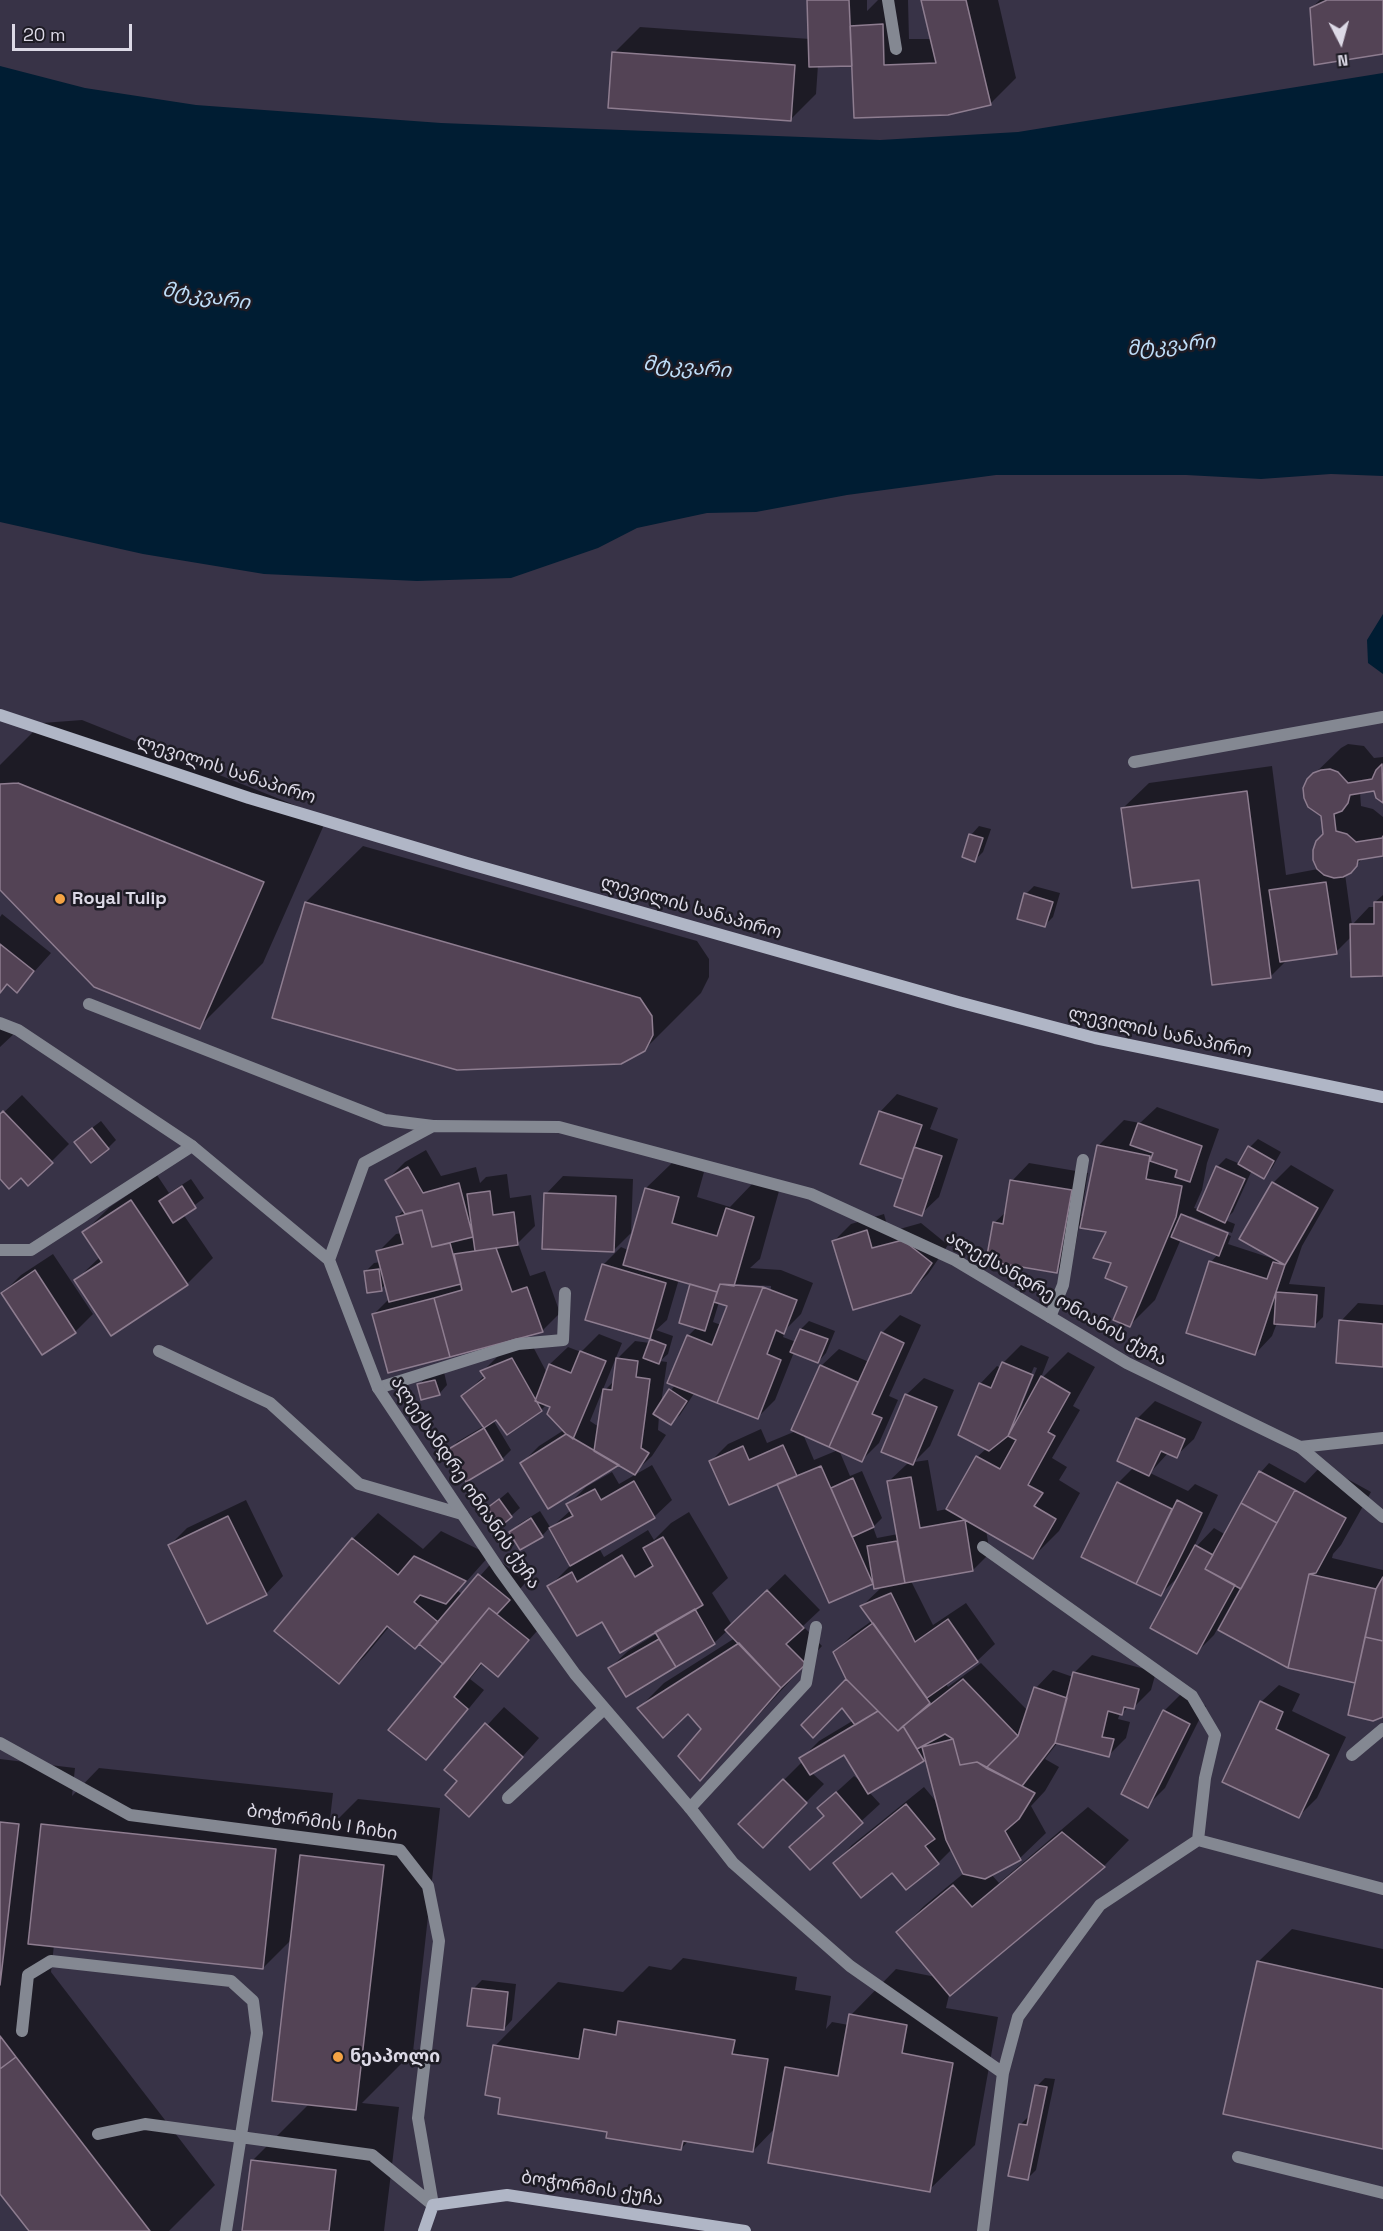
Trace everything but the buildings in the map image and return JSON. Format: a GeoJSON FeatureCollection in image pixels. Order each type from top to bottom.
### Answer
{"type":"FeatureCollection","features":[{"type":"Feature","properties":{"kind":"main road","name":"ლევილის სანაპირო"},"geometry":{"type":"LineString","coordinates":[[0,715],[260,802],[466,863],[958,1002],[1095,1038],[1383,1097]]}},
{"type":"Feature","properties":{"kind":"main road","name":"ბოჭორმის ქუჩა"},"geometry":{"type":"LineString","coordinates":[[433,2205],[507,2195],[745,2231]]}},
{"type":"Feature","properties":{"kind":"main road"},"geometry":{"type":"LineString","coordinates":[[424,2231],[433,2205]]}},
{"type":"Feature","properties":{"kind":"street"},"geometry":{"type":"LineString","coordinates":[[888,0],[896,49]]}},
{"type":"Feature","properties":{"kind":"street"},"geometry":{"type":"LineString","coordinates":[[1134,762],[1383,717]]}},
{"type":"Feature","properties":{"kind":"street"},"geometry":{"type":"LineString","coordinates":[[89,1004],[385,1120],[433,1126]]}},
{"type":"Feature","properties":{"kind":"street"},"geometry":{"type":"LineString","coordinates":[[0,1023],[18,1030],[192,1146],[329,1260]]}},
{"type":"Feature","properties":{"kind":"street","name":"ალექსანდრე ონიანის ქუჩა"},"geometry":{"type":"LineString","coordinates":[[1003,2073],[850,1965],[733,1863],[575,1674],[462,1514],[378,1388],[329,1260],[364,1163],[433,1126],[559,1127],[811,1194],[955,1260],[1127,1364],[1300,1446],[1383,1516]]}},
{"type":"Feature","properties":{"kind":"street"},"geometry":{"type":"LineString","coordinates":[[0,1250],[31,1250],[192,1146]]}},
{"type":"Feature","properties":{"kind":"street"},"geometry":{"type":"LineString","coordinates":[[1050,1317],[1063,1285],[1083,1160]]}},
{"type":"Feature","properties":{"kind":"street"},"geometry":{"type":"LineString","coordinates":[[378,1388],[518,1344],[563,1340],[565,1293]]}},
{"type":"Feature","properties":{"kind":"street"},"geometry":{"type":"LineString","coordinates":[[159,1351],[270,1403],[359,1484],[462,1514]]}},
{"type":"Feature","properties":{"kind":"street"},"geometry":{"type":"LineString","coordinates":[[1300,1446],[1383,1438]]}},
{"type":"Feature","properties":{"kind":"street"},"geometry":{"type":"LineString","coordinates":[[983,1546],[1192,1696],[1215,1735],[1205,1778],[1198,1840]]}},
{"type":"Feature","properties":{"kind":"street"},"geometry":{"type":"LineString","coordinates":[[690,1809],[806,1683],[816,1627]]}},
{"type":"Feature","properties":{"kind":"street"},"geometry":{"type":"LineString","coordinates":[[508,1798],[604,1709]]}},
{"type":"Feature","properties":{"kind":"street"},"geometry":{"type":"LineString","coordinates":[[1352,1755],[1383,1729]]}},
{"type":"Feature","properties":{"kind":"street","name":"ბოჭორმის I ჩიხი"},"geometry":{"type":"LineString","coordinates":[[0,1743],[130,1815],[400,1850],[428,1886],[439,1941],[418,2118],[433,2205]]}},
{"type":"Feature","properties":{"kind":"street"},"geometry":{"type":"LineString","coordinates":[[983,2231],[1003,2073],[1018,2017],[1100,1905],[1198,1840],[1383,1889]]}},
{"type":"Feature","properties":{"kind":"street"},"geometry":{"type":"LineString","coordinates":[[22,2031],[28,1975],[51,1961],[231,1981],[254,2001],[257,2033],[226,2231]]}},
{"type":"Feature","properties":{"kind":"street"},"geometry":{"type":"LineString","coordinates":[[98,2134],[145,2124],[241,2135],[372,2155],[433,2205]]}},
{"type":"Feature","properties":{"kind":"street"},"geometry":{"type":"LineString","coordinates":[[1238,2157],[1383,2193]]}},
{"type":"Feature","properties":{"kind":"water","name":"მტკვარი"},"geometry":{"type":"Polygon","coordinates":[[[0,66],[85,88],[196,105],[441,123],[880,140],[1018,132],[1383,73],[1383,476],[1331,474],[1261,479],[1186,475],[996,475],[847,495],[756,512],[707,513],[637,528],[598,548],[511,578],[417,581],[264,574],[143,554],[0,522],[0,66]]]}},
{"type":"Feature","properties":{"kind":"water"},"geometry":{"type":"Polygon","coordinates":[[[1383,614],[1383,674],[1368,663],[1367,640],[1383,614]]]}},
{"type":"Feature","properties":{"kind":"place","name":"Royal Tulip"},"geometry":{"type":"Point","coordinates":[60,899]}},
{"type":"Feature","properties":{"kind":"place","name":"ნეაპოლი"},"geometry":{"type":"Point","coordinates":[338,2057]}}]}
